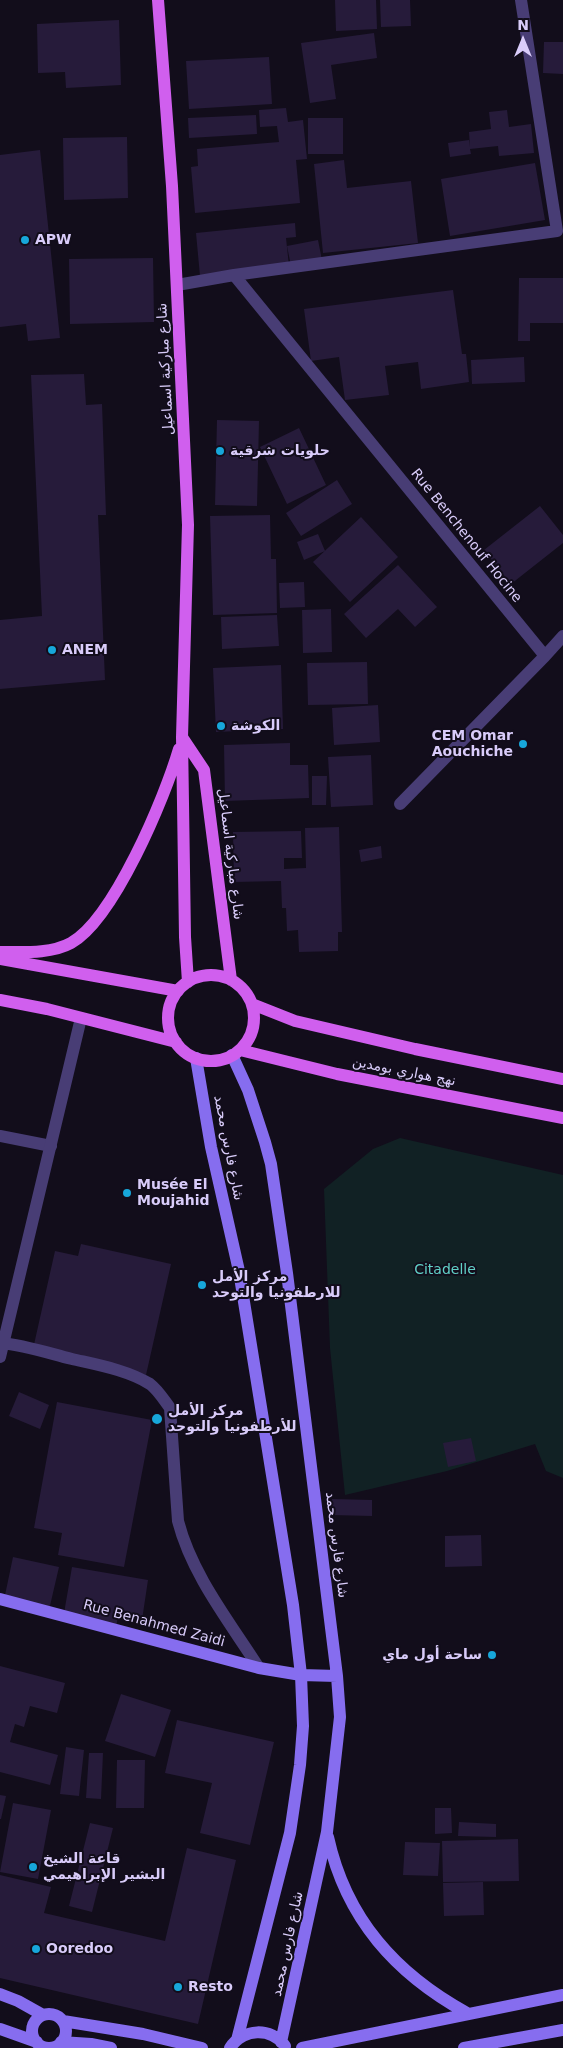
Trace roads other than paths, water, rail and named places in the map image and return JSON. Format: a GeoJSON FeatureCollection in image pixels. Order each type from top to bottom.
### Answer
{"type":"FeatureCollection","features":[{"type":"Feature","properties":{"kind":"main road","name":"شارع مباركية اسماعيل"},"geometry":{"type":"LineString","coordinates":[[158,0],[172,186],[188,525],[182,737],[185,937],[188,982]]}},
{"type":"Feature","properties":{"kind":"main road","name":"شارع مباركية اسماعيل"},"geometry":{"type":"LineString","coordinates":[[182,737],[204,770],[231,980]]}},
{"type":"Feature","properties":{"kind":"main road"},"geometry":{"type":"LineString","coordinates":[[0,952],[55,949],[70,943],[101,914],[122,880],[142,841],[164,792],[182,737]]}},
{"type":"Feature","properties":{"kind":"main road"},"geometry":{"type":"LineString","coordinates":[[0,959],[178,991]]}},
{"type":"Feature","properties":{"kind":"main road"},"geometry":{"type":"LineString","coordinates":[[209,975],[221,976],[231,980],[247,994],[252,1004],[254,1016],[253,1029],[248,1040],[236,1053],[220,1060],[196,1058],[184,1052],[170,1030],[168,1016],[171,1003],[178,991],[188,982],[209,975]]}},
{"type":"Feature","properties":{"kind":"main road"},"geometry":{"type":"LineString","coordinates":[[0,1000],[176,1042]]}},
{"type":"Feature","properties":{"kind":"main road","name":"نهج هواري بومدين"},"geometry":{"type":"LineString","coordinates":[[252,1004],[295,1021],[415,1049],[563,1079]]}},
{"type":"Feature","properties":{"kind":"main road","name":"نهج هواري بومدين"},"geometry":{"type":"LineString","coordinates":[[236,1053],[563,1118]]}},
{"type":"Feature","properties":{"kind":"street"},"geometry":{"type":"LineString","coordinates":[[177,285],[234,275],[557,232],[522,0]]}},
{"type":"Feature","properties":{"kind":"street","name":"Rue Benchenouf Hocine"},"geometry":{"type":"LineString","coordinates":[[234,275],[545,656]]}},
{"type":"Feature","properties":{"kind":"street"},"geometry":{"type":"LineString","coordinates":[[400,804],[563,636]]}},
{"type":"Feature","properties":{"kind":"street"},"geometry":{"type":"LineString","coordinates":[[0,1357],[81,1018]]}},
{"type":"Feature","properties":{"kind":"street","name":"شارع فارس محمد"},"geometry":{"type":"LineString","coordinates":[[236,1053],[271,1164],[287,1273],[337,1676],[340,1717],[327,1832],[284,2045]]}},
{"type":"Feature","properties":{"kind":"street","name":"شارع فارس محمد"},"geometry":{"type":"LineString","coordinates":[[196,1058],[211,1146],[239,1272],[293,1605],[301,1675],[303,1726],[300,1765],[290,1833],[234,2044]]}},
{"type":"Feature","properties":{"kind":"street"},"geometry":{"type":"LineString","coordinates":[[0,1136],[51,1146]]}},
{"type":"Feature","properties":{"kind":"street"},"geometry":{"type":"LineString","coordinates":[[2,1343],[29,1348],[128,1374],[152,1385],[162,1397],[170,1408],[180,1529],[200,1575],[259,1668]]}},
{"type":"Feature","properties":{"kind":"street","name":"Rue Benahmed Zaidi"},"geometry":{"type":"LineString","coordinates":[[0,1599],[259,1668],[301,1675],[337,1676]]}},
{"type":"Feature","properties":{"kind":"street"},"geometry":{"type":"LineString","coordinates":[[327,1832],[339,1877],[349,1899],[374,1938],[421,1985],[467,2013]]}},
{"type":"Feature","properties":{"kind":"street"},"geometry":{"type":"LineString","coordinates":[[0,1994],[18,2001],[43,2015],[54,2014],[63,2021],[134,2033],[202,2048]]}},
{"type":"Feature","properties":{"kind":"street"},"geometry":{"type":"LineString","coordinates":[[302,2048],[354,2039],[467,2013],[563,1995]]}},
{"type":"Feature","properties":{"kind":"street"},"geometry":{"type":"LineString","coordinates":[[43,2015],[35,2022],[33,2027],[34,2037],[43,2046]]}},
{"type":"Feature","properties":{"kind":"street"},"geometry":{"type":"LineString","coordinates":[[0,2029],[43,2046],[57,2046],[62,2042],[66,2032],[63,2021]]}},
{"type":"Feature","properties":{"kind":"street"},"geometry":{"type":"LineString","coordinates":[[464,2048],[563,2030]]}},
{"type":"Feature","properties":{"kind":"street"},"geometry":{"type":"LineString","coordinates":[[234,2044],[245,2034],[254,2032],[273,2036],[284,2045]]}},
{"type":"Feature","properties":{"kind":"street"},"geometry":{"type":"LineString","coordinates":[[62,2042],[91,2044],[111,2048]]}},
{"type":"Feature","properties":{"kind":"place","name":"APW"},"geometry":{"type":"Point","coordinates":[25,240]}},
{"type":"Feature","properties":{"kind":"place","name":"حلويات شرقية"},"geometry":{"type":"Point","coordinates":[220,451]}},
{"type":"Feature","properties":{"kind":"place","name":"ANEM"},"geometry":{"type":"Point","coordinates":[52,650]}},
{"type":"Feature","properties":{"kind":"place","name":"الكوشة"},"geometry":{"type":"Point","coordinates":[221,726]}},
{"type":"Feature","properties":{"kind":"place","name":"CEM Omar Aouchiche"},"geometry":{"type":"Point","coordinates":[523,744]}},
{"type":"Feature","properties":{"kind":"place","name":"Musée El Moujahid"},"geometry":{"type":"Point","coordinates":[127,1193]}},
{"type":"Feature","properties":{"kind":"place","name":"مركز الأمل للارطفونيا والتوحد"},"geometry":{"type":"Point","coordinates":[202,1285]}},
{"type":"Feature","properties":{"kind":"place","name":"مركز الأمل للأرطفونيا والتوحد"},"geometry":{"type":"Point","coordinates":[157,1419]}},
{"type":"Feature","properties":{"kind":"place","name":"ساحة أول ماي"},"geometry":{"type":"Point","coordinates":[492,1655]}},
{"type":"Feature","properties":{"kind":"place","name":"قاعة الشيخ البشير الإبراهيمي"},"geometry":{"type":"Point","coordinates":[33,1867]}},
{"type":"Feature","properties":{"kind":"place","name":"Ooredoo"},"geometry":{"type":"Point","coordinates":[36,1949]}},
{"type":"Feature","properties":{"kind":"place","name":"Resto"},"geometry":{"type":"Point","coordinates":[178,1987]}},
{"type":"Feature","properties":{"kind":"park label","name":"Citadelle"},"geometry":{"type":"Point","coordinates":[445,1270]}}]}
